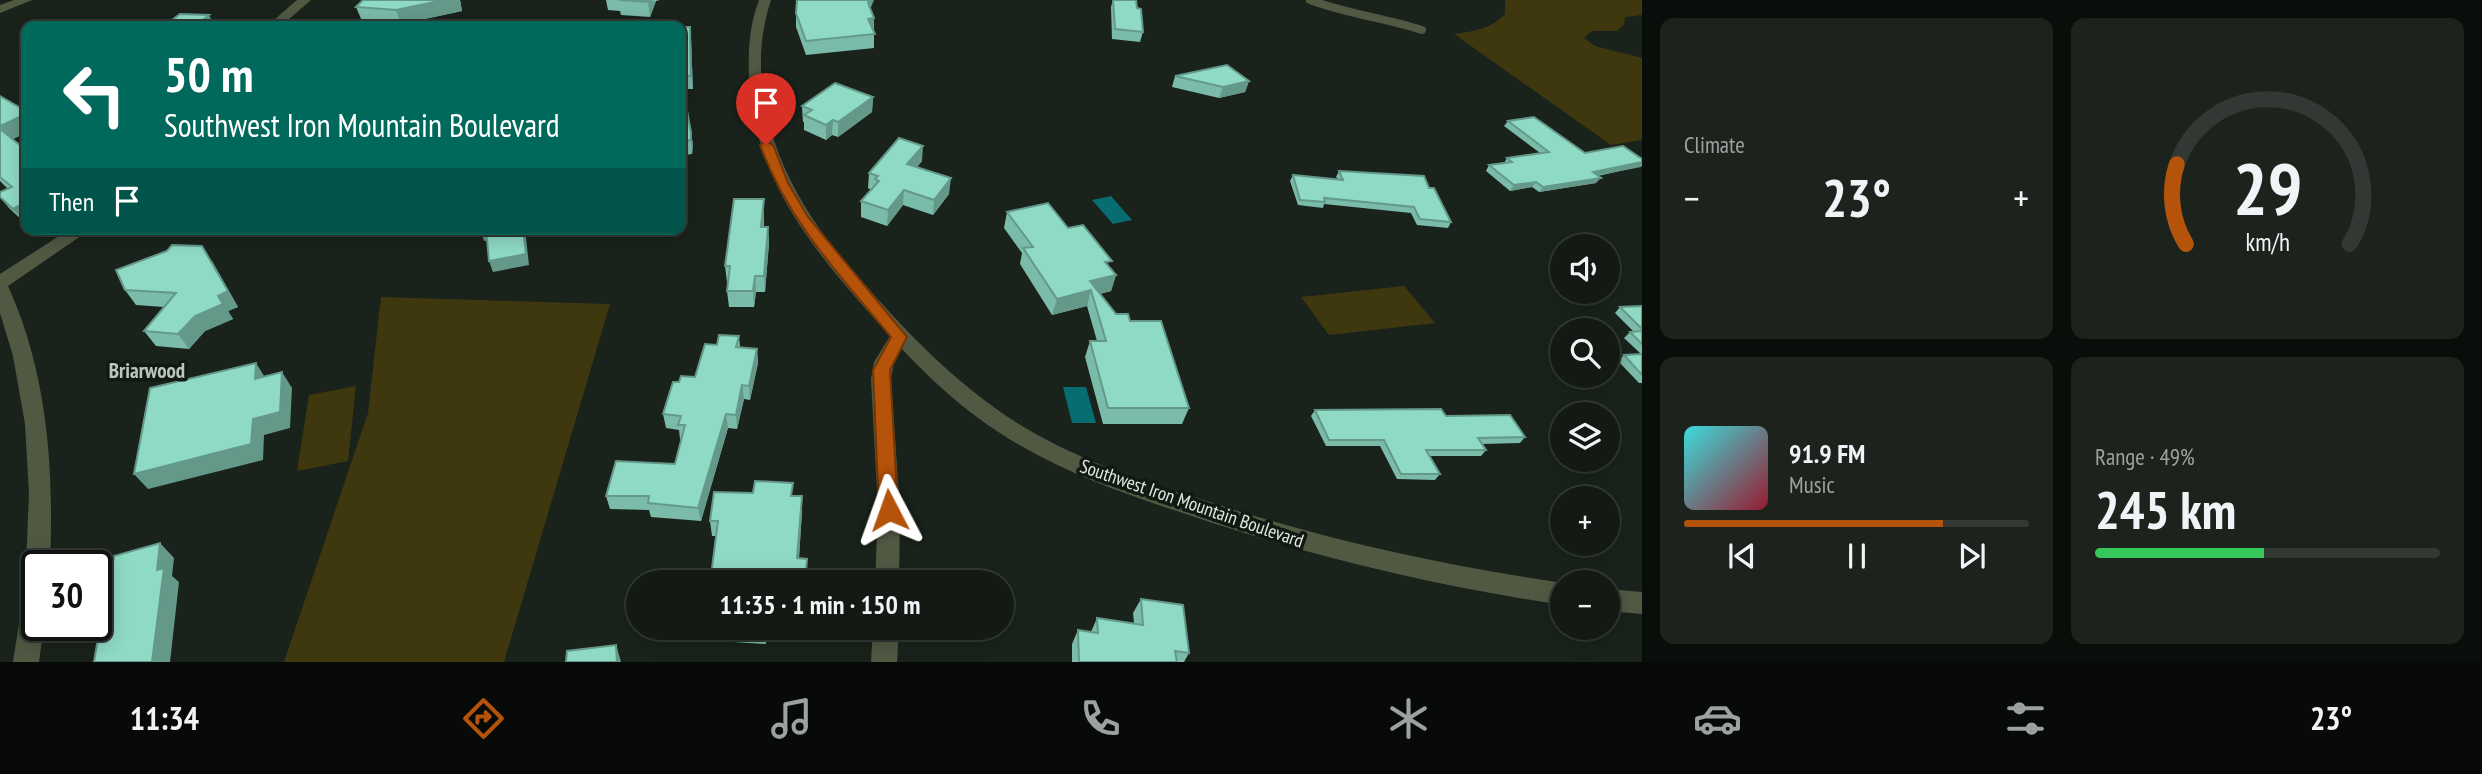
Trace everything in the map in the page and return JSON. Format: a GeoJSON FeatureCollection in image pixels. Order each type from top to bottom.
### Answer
{"type":"FeatureCollection","features":[{"type":"Feature","properties":{"kind":"street"},"geometry":{"type":"LineString","coordinates":[[0,9],[26,0]]}},
{"type":"Feature","properties":{"kind":"street"},"geometry":{"type":"LineString","coordinates":[[279,21],[305,0]]}},
{"type":"Feature","properties":{"kind":"street","name":"Southwest Iron Mountain Boulevard"},"geometry":{"type":"LineString","coordinates":[[765,0],[756,34],[757,95],[761,128],[773,164],[803,219],[899,337],[939,375],[989,414],[1070,462],[1127,485],[1285,537],[1444,575],[1550,592]]}},
{"type":"Feature","properties":{"kind":"street"},"geometry":{"type":"LineString","coordinates":[[39,550],[42,482],[38,427],[23,349],[0,285],[74,235]]}},
{"type":"Feature","properties":{"kind":"street"},"geometry":{"type":"LineString","coordinates":[[887,570],[889,510],[881,379],[884,362],[899,337]]}},
{"type":"Feature","properties":{"kind":"street"},"geometry":{"type":"LineString","coordinates":[[1620,601],[1642,603]]}},
{"type":"Feature","properties":{"kind":"street"},"geometry":{"type":"LineString","coordinates":[[884,662],[885,640]]}},
{"type":"Feature","properties":{"kind":"street"},"geometry":{"type":"LineString","coordinates":[[26,662],[29,641]]}},
{"type":"Feature","properties":{"kind":"lane"},"geometry":{"type":"LineString","coordinates":[[1310,0],[1342,12],[1386,18],[1422,30]]}},
{"type":"Feature","properties":{"kind":"shaded area"},"geometry":{"type":"Polygon","coordinates":[[[1505,0],[1642,0],[1642,15],[1625,17],[1624,24],[1617,31],[1592,31],[1584,38],[1595,46],[1642,58],[1642,140],[1611,145],[1454,34],[1488,26],[1500,19],[1505,14],[1505,0]]]}},
{"type":"Feature","properties":{"kind":"shaded area"},"geometry":{"type":"Polygon","coordinates":[[[1404,286],[1435,323],[1329,335],[1301,297],[1404,286]]]}},
{"type":"Feature","properties":{"kind":"shaded area"},"geometry":{"type":"Polygon","coordinates":[[[381,297],[610,304],[504,662],[284,662],[368,413],[381,297]]]}},
{"type":"Feature","properties":{"kind":"shaded area"},"geometry":{"type":"Polygon","coordinates":[[[356,386],[348,461],[297,471],[309,395],[356,386]]]}},
{"type":"Feature","properties":{"kind":"water"},"geometry":{"type":"Polygon","coordinates":[[[1111,196],[1132,220],[1113,224],[1092,200],[1111,196]]]}},
{"type":"Feature","properties":{"kind":"water"},"geometry":{"type":"Polygon","coordinates":[[[1063,387],[1086,387],[1096,423],[1072,423],[1063,387]]]}},
{"type":"Feature","properties":{"kind":"building"},"geometry":{"type":"Polygon","coordinates":[[[363,0],[444,0],[396,10],[356,7],[363,0]]]}},
{"type":"Feature","properties":{"kind":"building"},"geometry":{"type":"Polygon","coordinates":[[[797,0],[869,0],[874,18],[868,19],[875,34],[806,41],[796,13],[797,0]]]}},
{"type":"Feature","properties":{"kind":"building"},"geometry":{"type":"Polygon","coordinates":[[[1113,0],[1136,0],[1137,8],[1141,9],[1143,32],[1115,29],[1113,0]]]}},
{"type":"Feature","properties":{"kind":"building"},"geometry":{"type":"Polygon","coordinates":[[[180,14],[209,15],[201,21],[171,21],[180,14]]]}},
{"type":"Feature","properties":{"kind":"building"},"geometry":{"type":"Polygon","coordinates":[[[686,27],[690,27],[691,76],[686,76],[686,27]]]}},
{"type":"Feature","properties":{"kind":"building"},"geometry":{"type":"Polygon","coordinates":[[[1227,65],[1249,81],[1223,87],[1175,76],[1227,65]]]}},
{"type":"Feature","properties":{"kind":"building"},"geometry":{"type":"Polygon","coordinates":[[[835,83],[873,97],[838,122],[833,120],[826,125],[804,115],[812,110],[802,106],[835,83]]]}},
{"type":"Feature","properties":{"kind":"building"},"geometry":{"type":"Polygon","coordinates":[[[0,96],[21,108],[21,116],[0,126],[0,96]]]}},
{"type":"Feature","properties":{"kind":"building"},"geometry":{"type":"Polygon","coordinates":[[[686,105],[691,132],[691,140],[686,141],[686,105]]]}},
{"type":"Feature","properties":{"kind":"building"},"geometry":{"type":"Polygon","coordinates":[[[1534,117],[1585,153],[1623,146],[1642,159],[1642,162],[1593,172],[1601,178],[1543,187],[1536,182],[1514,185],[1489,165],[1512,162],[1507,158],[1549,152],[1508,121],[1534,117]]]}},
{"type":"Feature","properties":{"kind":"building"},"geometry":{"type":"Polygon","coordinates":[[[0,129],[21,146],[21,205],[13,209],[0,197],[0,192],[12,187],[0,177],[0,129]]]}},
{"type":"Feature","properties":{"kind":"building"},"geometry":{"type":"Polygon","coordinates":[[[899,138],[923,146],[907,164],[951,178],[934,200],[904,190],[888,210],[861,201],[879,181],[875,179],[878,176],[869,173],[899,138]]]}},
{"type":"Feature","properties":{"kind":"building"},"geometry":{"type":"Polygon","coordinates":[[[1339,171],[1424,176],[1429,188],[1434,188],[1451,222],[1420,219],[1414,207],[1324,198],[1325,202],[1300,200],[1293,175],[1343,180],[1339,171]]]}},
{"type":"Feature","properties":{"kind":"building"},"geometry":{"type":"Polygon","coordinates":[[[734,199],[764,199],[761,227],[768,227],[764,276],[755,276],[753,291],[727,291],[730,266],[725,266],[734,199]]]}},
{"type":"Feature","properties":{"kind":"building"},"geometry":{"type":"Polygon","coordinates":[[[1048,203],[1068,228],[1083,225],[1112,261],[1105,262],[1116,275],[1090,281],[1116,314],[1128,314],[1130,321],[1161,321],[1189,408],[1108,408],[1090,341],[1106,341],[1091,290],[1057,299],[1023,248],[1033,247],[1007,212],[1048,203]]]}},
{"type":"Feature","properties":{"kind":"building"},"geometry":{"type":"Polygon","coordinates":[[[487,235],[524,235],[526,254],[489,261],[487,235]]]}},
{"type":"Feature","properties":{"kind":"building"},"geometry":{"type":"Polygon","coordinates":[[[172,245],[202,246],[228,291],[218,296],[223,304],[195,316],[178,334],[144,331],[176,293],[125,290],[116,270],[167,251],[172,245]]]}},
{"type":"Feature","properties":{"kind":"building"},"geometry":{"type":"Polygon","coordinates":[[[1642,306],[1642,329],[1620,307],[1642,306]]]}},
{"type":"Feature","properties":{"kind":"building"},"geometry":{"type":"Polygon","coordinates":[[[1642,331],[1642,344],[1630,332],[1642,331]]]}},
{"type":"Feature","properties":{"kind":"building"},"geometry":{"type":"Polygon","coordinates":[[[719,335],[739,336],[736,347],[757,349],[749,386],[742,385],[736,415],[726,414],[698,508],[648,503],[649,496],[606,496],[616,461],[675,464],[685,425],[678,425],[681,416],[663,414],[673,382],[679,382],[681,376],[695,377],[705,344],[717,345],[719,335]]]}},
{"type":"Feature","properties":{"kind":"building"},"geometry":{"type":"Polygon","coordinates":[[[1642,354],[1642,375],[1624,355],[1642,354]]]}},
{"type":"Feature","properties":{"kind":"building"},"geometry":{"type":"Polygon","coordinates":[[[256,363],[255,379],[282,372],[280,412],[253,419],[251,444],[134,474],[150,388],[256,363]]]}},
{"type":"Feature","properties":{"kind":"building"},"geometry":{"type":"Polygon","coordinates":[[[1441,409],[1446,416],[1510,415],[1525,437],[1478,438],[1486,450],[1426,450],[1440,474],[1401,474],[1384,440],[1329,440],[1315,410],[1441,409]]]}},
{"type":"Feature","properties":{"kind":"building"},"geometry":{"type":"Polygon","coordinates":[[[755,481],[793,483],[791,496],[802,496],[797,558],[807,559],[806,570],[712,570],[718,521],[710,521],[714,492],[753,493],[755,481]]]}},
{"type":"Feature","properties":{"kind":"building"},"geometry":{"type":"Polygon","coordinates":[[[160,543],[157,570],[164,568],[152,662],[94,662],[98,641],[112,641],[114,556],[160,543]]]}},
{"type":"Feature","properties":{"kind":"building"},"geometry":{"type":"Polygon","coordinates":[[[1141,599],[1183,605],[1189,653],[1175,651],[1177,662],[1079,662],[1078,630],[1098,633],[1097,618],[1143,625],[1141,599]]]}},
{"type":"Feature","properties":{"kind":"building"},"geometry":{"type":"Polygon","coordinates":[[[616,645],[617,662],[566,662],[567,651],[616,645]]]}},
{"type":"Feature","properties":{"kind":"district","name":"Briarwood"},"geometry":{"type":"Point","coordinates":[147,370]}},
{"type":"Feature","properties":{"kind":"route"},"geometry":{"type":"LineString","coordinates":[[766,145],[781,183],[803,219],[899,337],[881,370],[889,510]]}}]}
